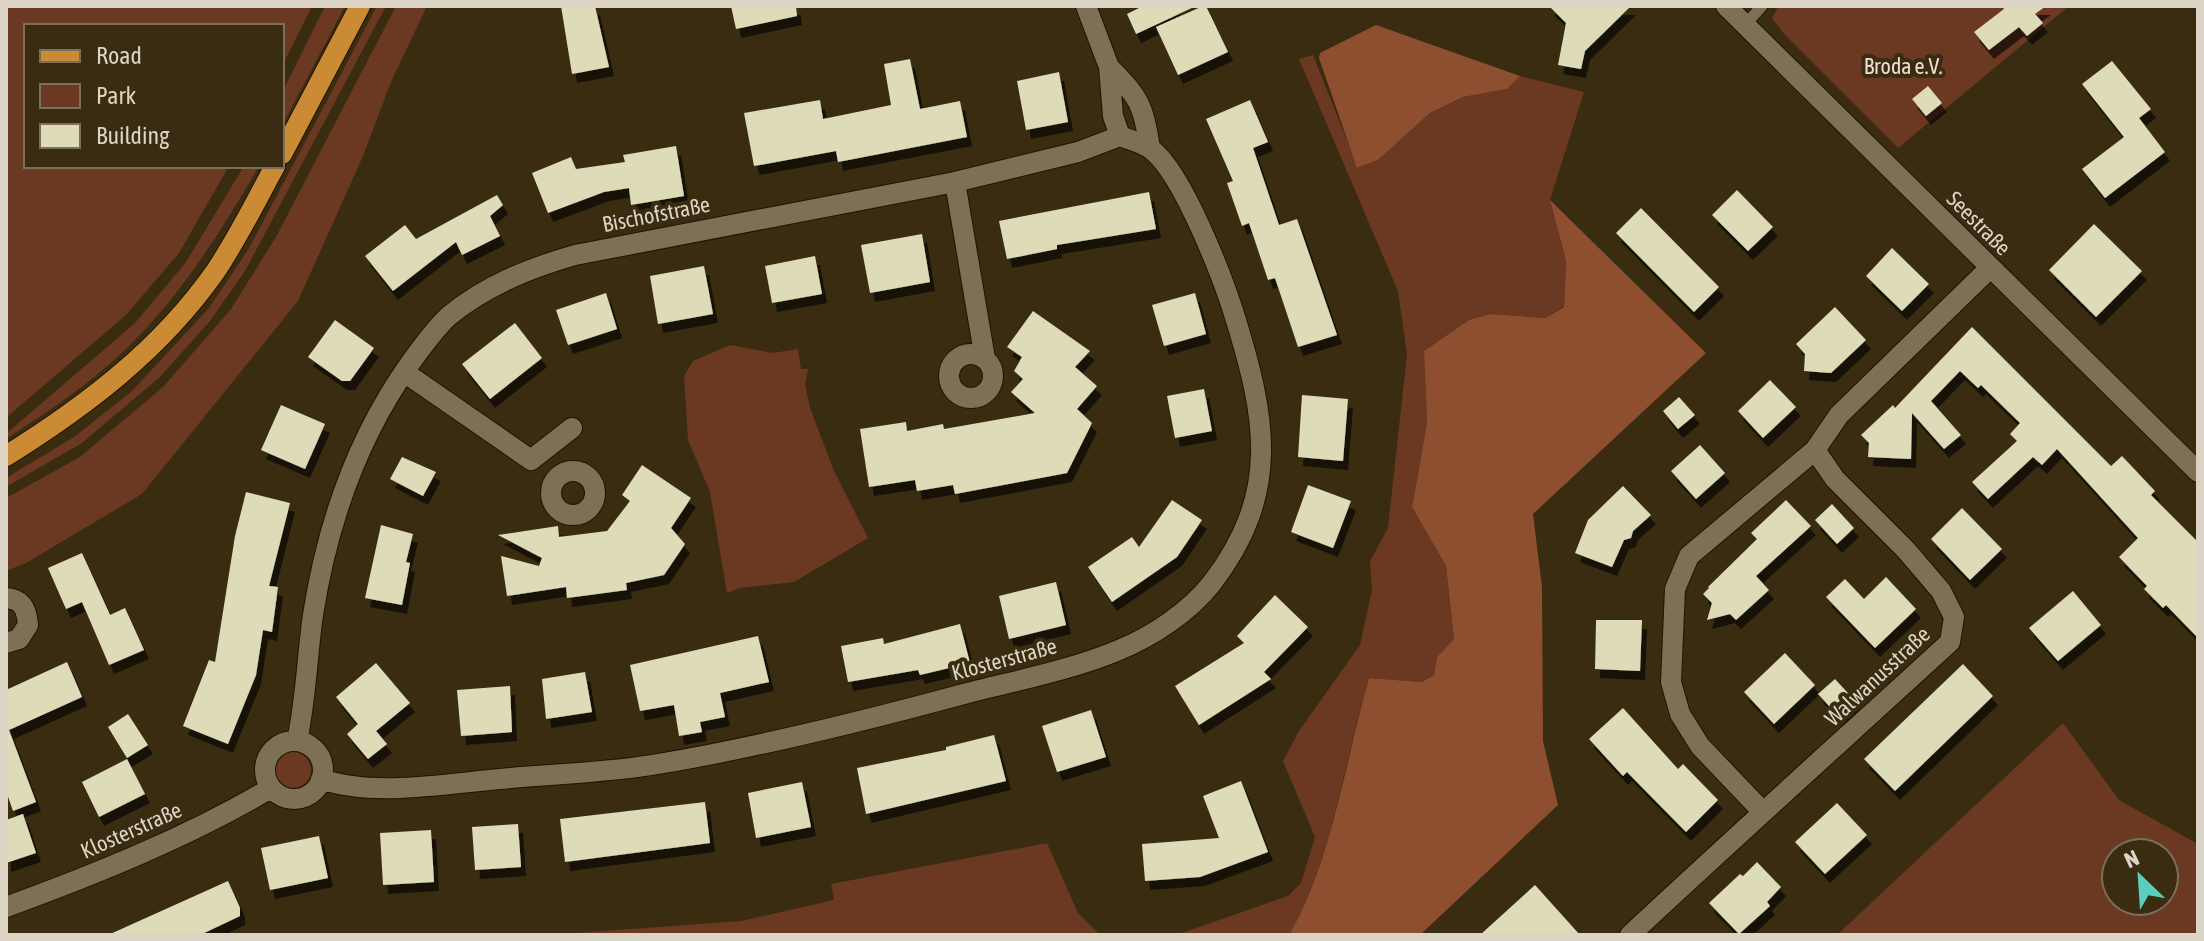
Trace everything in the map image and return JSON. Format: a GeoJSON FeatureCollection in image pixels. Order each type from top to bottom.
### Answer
{"type":"FeatureCollection","features":[{"type":"Feature","properties":{"kind":"main road"},"geometry":{"type":"LineString","coordinates":[[284,150],[360,6]]}},
{"type":"Feature","properties":{"kind":"main road"},"geometry":{"type":"LineString","coordinates":[[6,456],[63,420],[117,379],[154,345],[215,271],[274,168]]}},
{"type":"Feature","properties":{"kind":"street","name":"Klosterstraße"},"geometry":{"type":"LineString","coordinates":[[321,779],[345,787],[427,786],[654,765],[771,743],[1090,661],[1147,637],[1180,614],[1211,585],[1237,545],[1255,504],[1263,451],[1255,384],[1228,294],[1179,183],[1168,165],[1150,148],[1120,136],[1113,116],[1109,67],[1086,6]]}},
{"type":"Feature","properties":{"kind":"street","name":"Seestraße"},"geometry":{"type":"LineString","coordinates":[[1726,6],[2198,472]]}},
{"type":"Feature","properties":{"kind":"street","name":"Klosterstraße"},"geometry":{"type":"LineString","coordinates":[[1109,67],[1133,91],[1141,105],[1150,148]]}},
{"type":"Feature","properties":{"kind":"street","name":"Bischofstraße"},"geometry":{"type":"LineString","coordinates":[[297,741],[304,707],[313,616],[324,557],[341,501],[362,446],[386,400],[448,317],[494,286],[536,266],[590,252],[955,182],[1078,152],[1120,136]]}},
{"type":"Feature","properties":{"kind":"street"},"geometry":{"type":"LineString","coordinates":[[955,182],[985,359]]}},
{"type":"Feature","properties":{"kind":"street"},"geometry":{"type":"LineString","coordinates":[[1762,811],[1700,746],[1680,714],[1671,682],[1675,589],[1689,556],[1815,450],[1839,415],[1990,268]]}},
{"type":"Feature","properties":{"kind":"street"},"geometry":{"type":"LineString","coordinates":[[404,372],[556,478]]}},
{"type":"Feature","properties":{"kind":"street"},"geometry":{"type":"LineString","coordinates":[[531,460],[572,428]]}},
{"type":"Feature","properties":{"kind":"street","name":"Walwanusstraße"},"geometry":{"type":"LineString","coordinates":[[1630,935],[1950,642],[1954,617],[1941,591],[1906,550],[1835,479],[1815,450]]}},
{"type":"Feature","properties":{"kind":"street"},"geometry":{"type":"LineString","coordinates":[[6,598],[21,603],[26,610],[28,625],[19,639],[6,643]]}},
{"type":"Feature","properties":{"kind":"street"},"geometry":{"type":"LineString","coordinates":[[297,741],[315,751],[322,768],[321,779],[315,790],[298,799],[278,795],[271,788],[265,771],[271,752],[278,746],[297,741]]}},
{"type":"Feature","properties":{"kind":"street","name":"Klosterstraße"},"geometry":{"type":"LineString","coordinates":[[6,907],[73,882],[178,836],[271,788]]}},
{"type":"Feature","properties":{"kind":"lane"},"geometry":{"type":"LineString","coordinates":[[1745,25],[1762,6]]}},
{"type":"Feature","properties":{"kind":"green space"},"geometry":{"type":"Polygon","coordinates":[[[6,6],[312,6],[284,62],[284,24],[24,24],[24,168],[228,168],[179,253],[126,315],[6,418],[6,6]]]}},
{"type":"Feature","properties":{"kind":"green space"},"geometry":{"type":"Polygon","coordinates":[[[325,6],[345,6],[284,122],[284,89],[325,6]]]}},
{"type":"Feature","properties":{"kind":"green space"},"geometry":{"type":"Polygon","coordinates":[[[377,6],[386,6],[245,271],[210,321],[160,377],[82,443],[6,487],[6,478],[74,437],[132,391],[209,308],[248,250],[377,6]]]}},
{"type":"Feature","properties":{"kind":"green space"},"geometry":{"type":"Polygon","coordinates":[[[396,6],[427,6],[391,82],[363,156],[298,301],[142,494],[26,563],[6,571],[6,498],[80,457],[164,386],[231,309],[276,237],[396,6]]]}},
{"type":"Feature","properties":{"kind":"green space","name":"Broda e.V."},"geometry":{"type":"Polygon","coordinates":[[[1779,6],[2069,6],[1898,148],[1784,34],[1772,18],[1779,6]]]}},
{"type":"Feature","properties":{"kind":"green space"},"geometry":{"type":"Polygon","coordinates":[[[1313,55],[1358,168],[1378,160],[1430,113],[1463,97],[1507,89],[1520,76],[1584,92],[1550,200],[1566,261],[1564,306],[1545,318],[1490,314],[1469,320],[1424,351],[1427,423],[1412,507],[1446,566],[1454,639],[1437,657],[1434,675],[1422,682],[1369,678],[1326,844],[1304,907],[1289,935],[1176,935],[1288,896],[1301,883],[1315,837],[1283,761],[1299,731],[1360,645],[1372,590],[1370,561],[1388,528],[1407,354],[1398,291],[1299,59],[1313,55]]]}},
{"type":"Feature","properties":{"kind":"green space"},"geometry":{"type":"Polygon","coordinates":[[[243,168],[258,168],[191,273],[130,346],[58,404],[6,439],[7,433],[135,323],[186,262],[243,168]]]}},
{"type":"Feature","properties":{"kind":"green space"},"geometry":{"type":"Polygon","coordinates":[[[730,345],[773,353],[798,349],[801,369],[808,369],[805,384],[810,408],[834,471],[868,538],[794,582],[740,588],[727,593],[710,492],[688,440],[684,376],[693,361],[730,345]]]}},
{"type":"Feature","properties":{"kind":"green space"},"geometry":{"type":"Polygon","coordinates":[[[2063,723],[2119,800],[2198,844],[2198,935],[1837,935],[2063,723]]]}},
{"type":"Feature","properties":{"kind":"green space"},"geometry":{"type":"Polygon","coordinates":[[[293,752],[306,757],[311,770],[306,783],[293,788],[280,783],[275,770],[280,757],[293,752]]]}},
{"type":"Feature","properties":{"kind":"green space"},"geometry":{"type":"Polygon","coordinates":[[[1047,843],[1078,913],[1100,935],[548,935],[741,921],[834,900],[831,884],[1047,843]]]}},
{"type":"Feature","properties":{"kind":"shaded area"},"geometry":{"type":"Polygon","coordinates":[[[1376,25],[1520,76],[1507,89],[1463,97],[1430,113],[1378,160],[1357,168],[1319,58],[1320,53],[1376,25]]]}},
{"type":"Feature","properties":{"kind":"shaded area"},"geometry":{"type":"Polygon","coordinates":[[[1550,200],[1706,353],[1533,514],[1542,587],[1543,741],[1558,805],[1420,935],[1289,935],[1304,907],[1327,844],[1369,678],[1422,682],[1434,675],[1437,657],[1454,639],[1446,566],[1412,507],[1427,423],[1424,351],[1469,320],[1490,314],[1545,318],[1564,307],[1566,261],[1550,200]]]}},
{"type":"Feature","properties":{"kind":"building"},"geometry":{"type":"Polygon","coordinates":[[[561,6],[595,6],[609,67],[572,74],[561,6]]]}},
{"type":"Feature","properties":{"kind":"building"},"geometry":{"type":"Polygon","coordinates":[[[731,6],[796,6],[797,16],[736,29],[731,6]]]}},
{"type":"Feature","properties":{"kind":"building"},"geometry":{"type":"Polygon","coordinates":[[[1143,6],[1196,6],[1136,34],[1127,14],[1143,6]]]}},
{"type":"Feature","properties":{"kind":"building"},"geometry":{"type":"Polygon","coordinates":[[[1206,6],[1228,52],[1178,75],[1156,27],[1206,6]]]}},
{"type":"Feature","properties":{"kind":"building"},"geometry":{"type":"Polygon","coordinates":[[[1549,6],[1631,6],[1585,51],[1581,69],[1558,65],[1566,23],[1549,6]]]}},
{"type":"Feature","properties":{"kind":"building"},"geometry":{"type":"Polygon","coordinates":[[[2002,6],[2046,6],[2035,14],[2043,23],[2027,36],[2019,27],[1989,50],[1974,32],[2004,9],[2002,6]]]}},
{"type":"Feature","properties":{"kind":"building"},"geometry":{"type":"Polygon","coordinates":[[[910,59],[920,109],[960,101],[967,137],[838,162],[836,151],[754,166],[744,113],[820,100],[823,119],[891,105],[884,64],[910,59]]]}},
{"type":"Feature","properties":{"kind":"building"},"geometry":{"type":"Polygon","coordinates":[[[2112,61],[2151,109],[2139,118],[2165,152],[2105,198],[2082,169],[2124,137],[2082,84],[2112,61]]]}},
{"type":"Feature","properties":{"kind":"building"},"geometry":{"type":"Polygon","coordinates":[[[1059,72],[1068,122],[1026,130],[1017,81],[1059,72]]]}},
{"type":"Feature","properties":{"kind":"building"},"geometry":{"type":"Polygon","coordinates":[[[1928,86],[1942,103],[1926,116],[1912,99],[1928,86]]]}},
{"type":"Feature","properties":{"kind":"building"},"geometry":{"type":"Polygon","coordinates":[[[1250,100],[1268,142],[1253,148],[1279,225],[1297,219],[1337,335],[1298,347],[1275,278],[1268,280],[1249,223],[1242,226],[1227,183],[1233,181],[1206,119],[1250,100]]]}},
{"type":"Feature","properties":{"kind":"building"},"geometry":{"type":"Polygon","coordinates":[[[676,146],[684,196],[631,205],[629,188],[604,192],[548,213],[532,173],[571,157],[576,169],[625,162],[623,155],[676,146]]]}},
{"type":"Feature","properties":{"kind":"building"},"geometry":{"type":"Polygon","coordinates":[[[1737,190],[1773,227],[1748,251],[1712,215],[1737,190]]]}},
{"type":"Feature","properties":{"kind":"building"},"geometry":{"type":"Polygon","coordinates":[[[1149,192],[1156,229],[1057,245],[1057,249],[1007,259],[999,221],[1149,192]]]}},
{"type":"Feature","properties":{"kind":"building"},"geometry":{"type":"Polygon","coordinates":[[[497,195],[503,205],[490,216],[500,236],[462,255],[456,242],[393,291],[365,256],[405,225],[416,239],[497,195]]]}},
{"type":"Feature","properties":{"kind":"building"},"geometry":{"type":"Polygon","coordinates":[[[1641,208],[1719,287],[1694,312],[1616,233],[1641,208]]]}},
{"type":"Feature","properties":{"kind":"building"},"geometry":{"type":"Polygon","coordinates":[[[2094,224],[2142,271],[2096,317],[2049,270],[2094,224]]]}},
{"type":"Feature","properties":{"kind":"building"},"geometry":{"type":"Polygon","coordinates":[[[922,234],[930,282],[870,293],[861,245],[922,234]]]}},
{"type":"Feature","properties":{"kind":"building"},"geometry":{"type":"Polygon","coordinates":[[[1892,248],[1929,284],[1902,311],[1866,276],[1892,248]]]}},
{"type":"Feature","properties":{"kind":"building"},"geometry":{"type":"Polygon","coordinates":[[[815,256],[822,294],[772,303],[765,266],[815,256]]]}},
{"type":"Feature","properties":{"kind":"building"},"geometry":{"type":"Polygon","coordinates":[[[704,266],[713,314],[658,324],[650,276],[704,266]]]}},
{"type":"Feature","properties":{"kind":"building"},"geometry":{"type":"Polygon","coordinates":[[[606,293],[617,329],[568,345],[556,310],[606,293]]]}},
{"type":"Feature","properties":{"kind":"building"},"geometry":{"type":"Polygon","coordinates":[[[1195,293],[1206,334],[1164,346],[1152,305],[1195,293]]]}},
{"type":"Feature","properties":{"kind":"building"},"geometry":{"type":"Polygon","coordinates":[[[1835,307],[1866,340],[1831,373],[1804,371],[1805,354],[1796,344],[1835,307]]]}},
{"type":"Feature","properties":{"kind":"building"},"geometry":{"type":"Polygon","coordinates":[[[1033,311],[1090,351],[1075,367],[1097,386],[1077,409],[1092,423],[1067,473],[955,494],[953,485],[917,491],[915,480],[869,487],[860,429],[906,422],[907,431],[943,424],[944,429],[1035,413],[1011,392],[1023,379],[1014,371],[1022,357],[1007,347],[1033,311]]]}},
{"type":"Feature","properties":{"kind":"building"},"geometry":{"type":"Polygon","coordinates":[[[335,320],[374,348],[350,381],[342,381],[308,357],[335,320]]]}},
{"type":"Feature","properties":{"kind":"building"},"geometry":{"type":"Polygon","coordinates":[[[515,323],[542,358],[490,399],[462,364],[515,323]]]}},
{"type":"Feature","properties":{"kind":"building"},"geometry":{"type":"Polygon","coordinates":[[[1972,327],[2111,466],[2122,456],[2155,491],[2151,495],[2198,542],[2198,638],[2166,605],[2163,608],[2144,589],[2147,586],[2119,557],[2138,538],[2057,449],[2042,465],[2033,457],[1988,499],[1972,482],[2017,441],[2010,434],[2020,423],[1981,385],[1978,388],[1960,371],[1931,401],[1961,435],[1944,449],[1912,413],[1911,459],[1868,457],[1869,443],[1861,435],[1893,405],[1895,408],[1972,327]]]}},
{"type":"Feature","properties":{"kind":"building"},"geometry":{"type":"Polygon","coordinates":[[[1770,380],[1796,407],[1763,438],[1738,411],[1770,380]]]}},
{"type":"Feature","properties":{"kind":"building"},"geometry":{"type":"Polygon","coordinates":[[[1204,389],[1212,431],[1175,438],[1167,396],[1204,389]]]}},
{"type":"Feature","properties":{"kind":"building"},"geometry":{"type":"Polygon","coordinates":[[[1302,395],[1348,399],[1343,461],[1298,457],[1302,395]]]}},
{"type":"Feature","properties":{"kind":"building"},"geometry":{"type":"Polygon","coordinates":[[[1679,397],[1695,415],[1678,429],[1663,411],[1679,397]]]}},
{"type":"Feature","properties":{"kind":"building"},"geometry":{"type":"Polygon","coordinates":[[[281,405],[325,424],[305,469],[261,450],[281,405]]]}},
{"type":"Feature","properties":{"kind":"building"},"geometry":{"type":"Polygon","coordinates":[[[1700,445],[1725,473],[1696,499],[1671,471],[1700,445]]]}},
{"type":"Feature","properties":{"kind":"building"},"geometry":{"type":"Polygon","coordinates":[[[402,457],[436,472],[423,496],[390,479],[402,457]]]}},
{"type":"Feature","properties":{"kind":"building"},"geometry":{"type":"Polygon","coordinates":[[[642,465],[691,498],[671,528],[685,544],[664,575],[626,583],[627,590],[567,598],[566,587],[507,596],[501,556],[539,566],[542,558],[498,535],[558,526],[559,537],[607,531],[630,501],[622,495],[642,465]]]}},
{"type":"Feature","properties":{"kind":"building"},"geometry":{"type":"Polygon","coordinates":[[[1308,485],[1351,501],[1333,548],[1291,532],[1308,485]]]}},
{"type":"Feature","properties":{"kind":"building"},"geometry":{"type":"Polygon","coordinates":[[[1623,486],[1651,515],[1633,531],[1631,538],[1624,540],[1612,567],[1575,553],[1588,520],[1623,486]]]}},
{"type":"Feature","properties":{"kind":"building"},"geometry":{"type":"Polygon","coordinates":[[[246,492],[290,503],[269,586],[278,587],[272,632],[263,630],[256,675],[228,744],[183,726],[209,660],[215,662],[235,536],[246,492]]]}},
{"type":"Feature","properties":{"kind":"building"},"geometry":{"type":"Polygon","coordinates":[[[1172,500],[1202,520],[1177,557],[1112,602],[1088,567],[1132,537],[1139,547],[1172,500]]]}},
{"type":"Feature","properties":{"kind":"building"},"geometry":{"type":"Polygon","coordinates":[[[1786,500],[1811,526],[1756,576],[1769,590],[1736,620],[1730,614],[1707,620],[1712,603],[1703,594],[1757,539],[1751,533],[1786,500]]]}},
{"type":"Feature","properties":{"kind":"building"},"geometry":{"type":"Polygon","coordinates":[[[1832,504],[1854,528],[1837,544],[1815,520],[1832,504]]]}},
{"type":"Feature","properties":{"kind":"building"},"geometry":{"type":"Polygon","coordinates":[[[1962,508],[2002,549],[1970,580],[1931,539],[1962,508]]]}},
{"type":"Feature","properties":{"kind":"building"},"geometry":{"type":"Polygon","coordinates":[[[381,525],[413,534],[406,562],[410,563],[402,605],[365,598],[381,525]]]}},
{"type":"Feature","properties":{"kind":"building"},"geometry":{"type":"Polygon","coordinates":[[[82,553],[110,615],[125,608],[144,650],[109,665],[82,602],[66,609],[48,568],[82,553]]]}},
{"type":"Feature","properties":{"kind":"building"},"geometry":{"type":"Polygon","coordinates":[[[1886,577],[1916,609],[1875,648],[1826,597],[1845,579],[1864,599],[1886,577]]]}},
{"type":"Feature","properties":{"kind":"building"},"geometry":{"type":"Polygon","coordinates":[[[1056,582],[1066,625],[1009,639],[999,596],[1056,582]]]}},
{"type":"Feature","properties":{"kind":"building"},"geometry":{"type":"Polygon","coordinates":[[[2073,591],[2101,625],[2058,661],[2029,628],[2073,591]]]}},
{"type":"Feature","properties":{"kind":"building"},"geometry":{"type":"Polygon","coordinates":[[[1275,595],[1308,627],[1264,672],[1271,679],[1199,725],[1175,686],[1244,643],[1237,636],[1275,595]]]}},
{"type":"Feature","properties":{"kind":"building"},"geometry":{"type":"Polygon","coordinates":[[[1596,620],[1642,620],[1640,671],[1595,669],[1596,620]]]}},
{"type":"Feature","properties":{"kind":"building"},"geometry":{"type":"Polygon","coordinates":[[[960,624],[970,663],[920,675],[918,670],[848,682],[841,646],[883,638],[884,644],[960,624]]]}},
{"type":"Feature","properties":{"kind":"building"},"geometry":{"type":"Polygon","coordinates":[[[758,636],[769,682],[720,693],[725,717],[700,722],[702,732],[679,736],[674,705],[640,711],[630,665],[758,636]]]}},
{"type":"Feature","properties":{"kind":"building"},"geometry":{"type":"Polygon","coordinates":[[[1785,653],[1815,685],[1774,724],[1744,692],[1785,653]]]}},
{"type":"Feature","properties":{"kind":"building"},"geometry":{"type":"Polygon","coordinates":[[[67,662],[82,697],[9,730],[36,802],[13,811],[6,791],[6,690],[67,662]]]}},
{"type":"Feature","properties":{"kind":"building"},"geometry":{"type":"Polygon","coordinates":[[[376,663],[410,703],[376,731],[387,744],[368,759],[347,734],[358,724],[336,697],[376,663]]]}},
{"type":"Feature","properties":{"kind":"building"},"geometry":{"type":"Polygon","coordinates":[[[1963,664],[1993,696],[1895,791],[1864,759],[1963,664]]]}},
{"type":"Feature","properties":{"kind":"building"},"geometry":{"type":"Polygon","coordinates":[[[585,672],[592,712],[546,719],[542,679],[585,672]]]}},
{"type":"Feature","properties":{"kind":"building"},"geometry":{"type":"Polygon","coordinates":[[[1835,679],[1858,704],[1841,719],[1818,694],[1835,679]]]}},
{"type":"Feature","properties":{"kind":"building"},"geometry":{"type":"Polygon","coordinates":[[[510,686],[512,732],[461,736],[457,690],[510,686]]]}},
{"type":"Feature","properties":{"kind":"building"},"geometry":{"type":"Polygon","coordinates":[[[1623,708],[1678,769],[1683,764],[1718,800],[1686,832],[1627,772],[1623,776],[1589,739],[1623,708]]]}},
{"type":"Feature","properties":{"kind":"building"},"geometry":{"type":"Polygon","coordinates":[[[1091,710],[1106,757],[1057,772],[1042,726],[1091,710]]]}},
{"type":"Feature","properties":{"kind":"building"},"geometry":{"type":"Polygon","coordinates":[[[128,714],[148,745],[127,758],[108,727],[128,714]]]}},
{"type":"Feature","properties":{"kind":"building"},"geometry":{"type":"Polygon","coordinates":[[[994,735],[1006,781],[866,814],[857,768],[946,750],[946,747],[994,735]]]}},
{"type":"Feature","properties":{"kind":"building"},"geometry":{"type":"Polygon","coordinates":[[[127,759],[145,794],[99,817],[82,782],[127,759]]]}},
{"type":"Feature","properties":{"kind":"building"},"geometry":{"type":"Polygon","coordinates":[[[1241,781],[1268,852],[1200,877],[1145,881],[1142,844],[1219,838],[1203,796],[1241,781]]]}},
{"type":"Feature","properties":{"kind":"building"},"geometry":{"type":"Polygon","coordinates":[[[802,782],[811,827],[756,838],[748,793],[802,782]]]}},
{"type":"Feature","properties":{"kind":"building"},"geometry":{"type":"Polygon","coordinates":[[[705,802],[710,843],[565,862],[560,819],[705,802]]]}},
{"type":"Feature","properties":{"kind":"building"},"geometry":{"type":"Polygon","coordinates":[[[1837,803],[1867,835],[1825,874],[1795,842],[1837,803]]]}},
{"type":"Feature","properties":{"kind":"building"},"geometry":{"type":"Polygon","coordinates":[[[23,814],[36,853],[6,863],[6,820],[23,814]]]}},
{"type":"Feature","properties":{"kind":"building"},"geometry":{"type":"Polygon","coordinates":[[[518,824],[521,867],[475,870],[472,827],[518,824]]]}},
{"type":"Feature","properties":{"kind":"building"},"geometry":{"type":"Polygon","coordinates":[[[431,830],[434,882],[383,885],[380,833],[431,830]]]}},
{"type":"Feature","properties":{"kind":"building"},"geometry":{"type":"Polygon","coordinates":[[[319,836],[328,878],[270,890],[261,848],[319,836]]]}},
{"type":"Feature","properties":{"kind":"building"},"geometry":{"type":"Polygon","coordinates":[[[1757,862],[1781,887],[1767,902],[1770,906],[1739,934],[1709,903],[1757,862]]]}},
{"type":"Feature","properties":{"kind":"building"},"geometry":{"type":"Polygon","coordinates":[[[228,881],[240,908],[240,916],[200,935],[108,935],[228,881]]]}},
{"type":"Feature","properties":{"kind":"building"},"geometry":{"type":"Polygon","coordinates":[[[1535,885],[1580,935],[1480,935],[1535,885]]]}}]}
